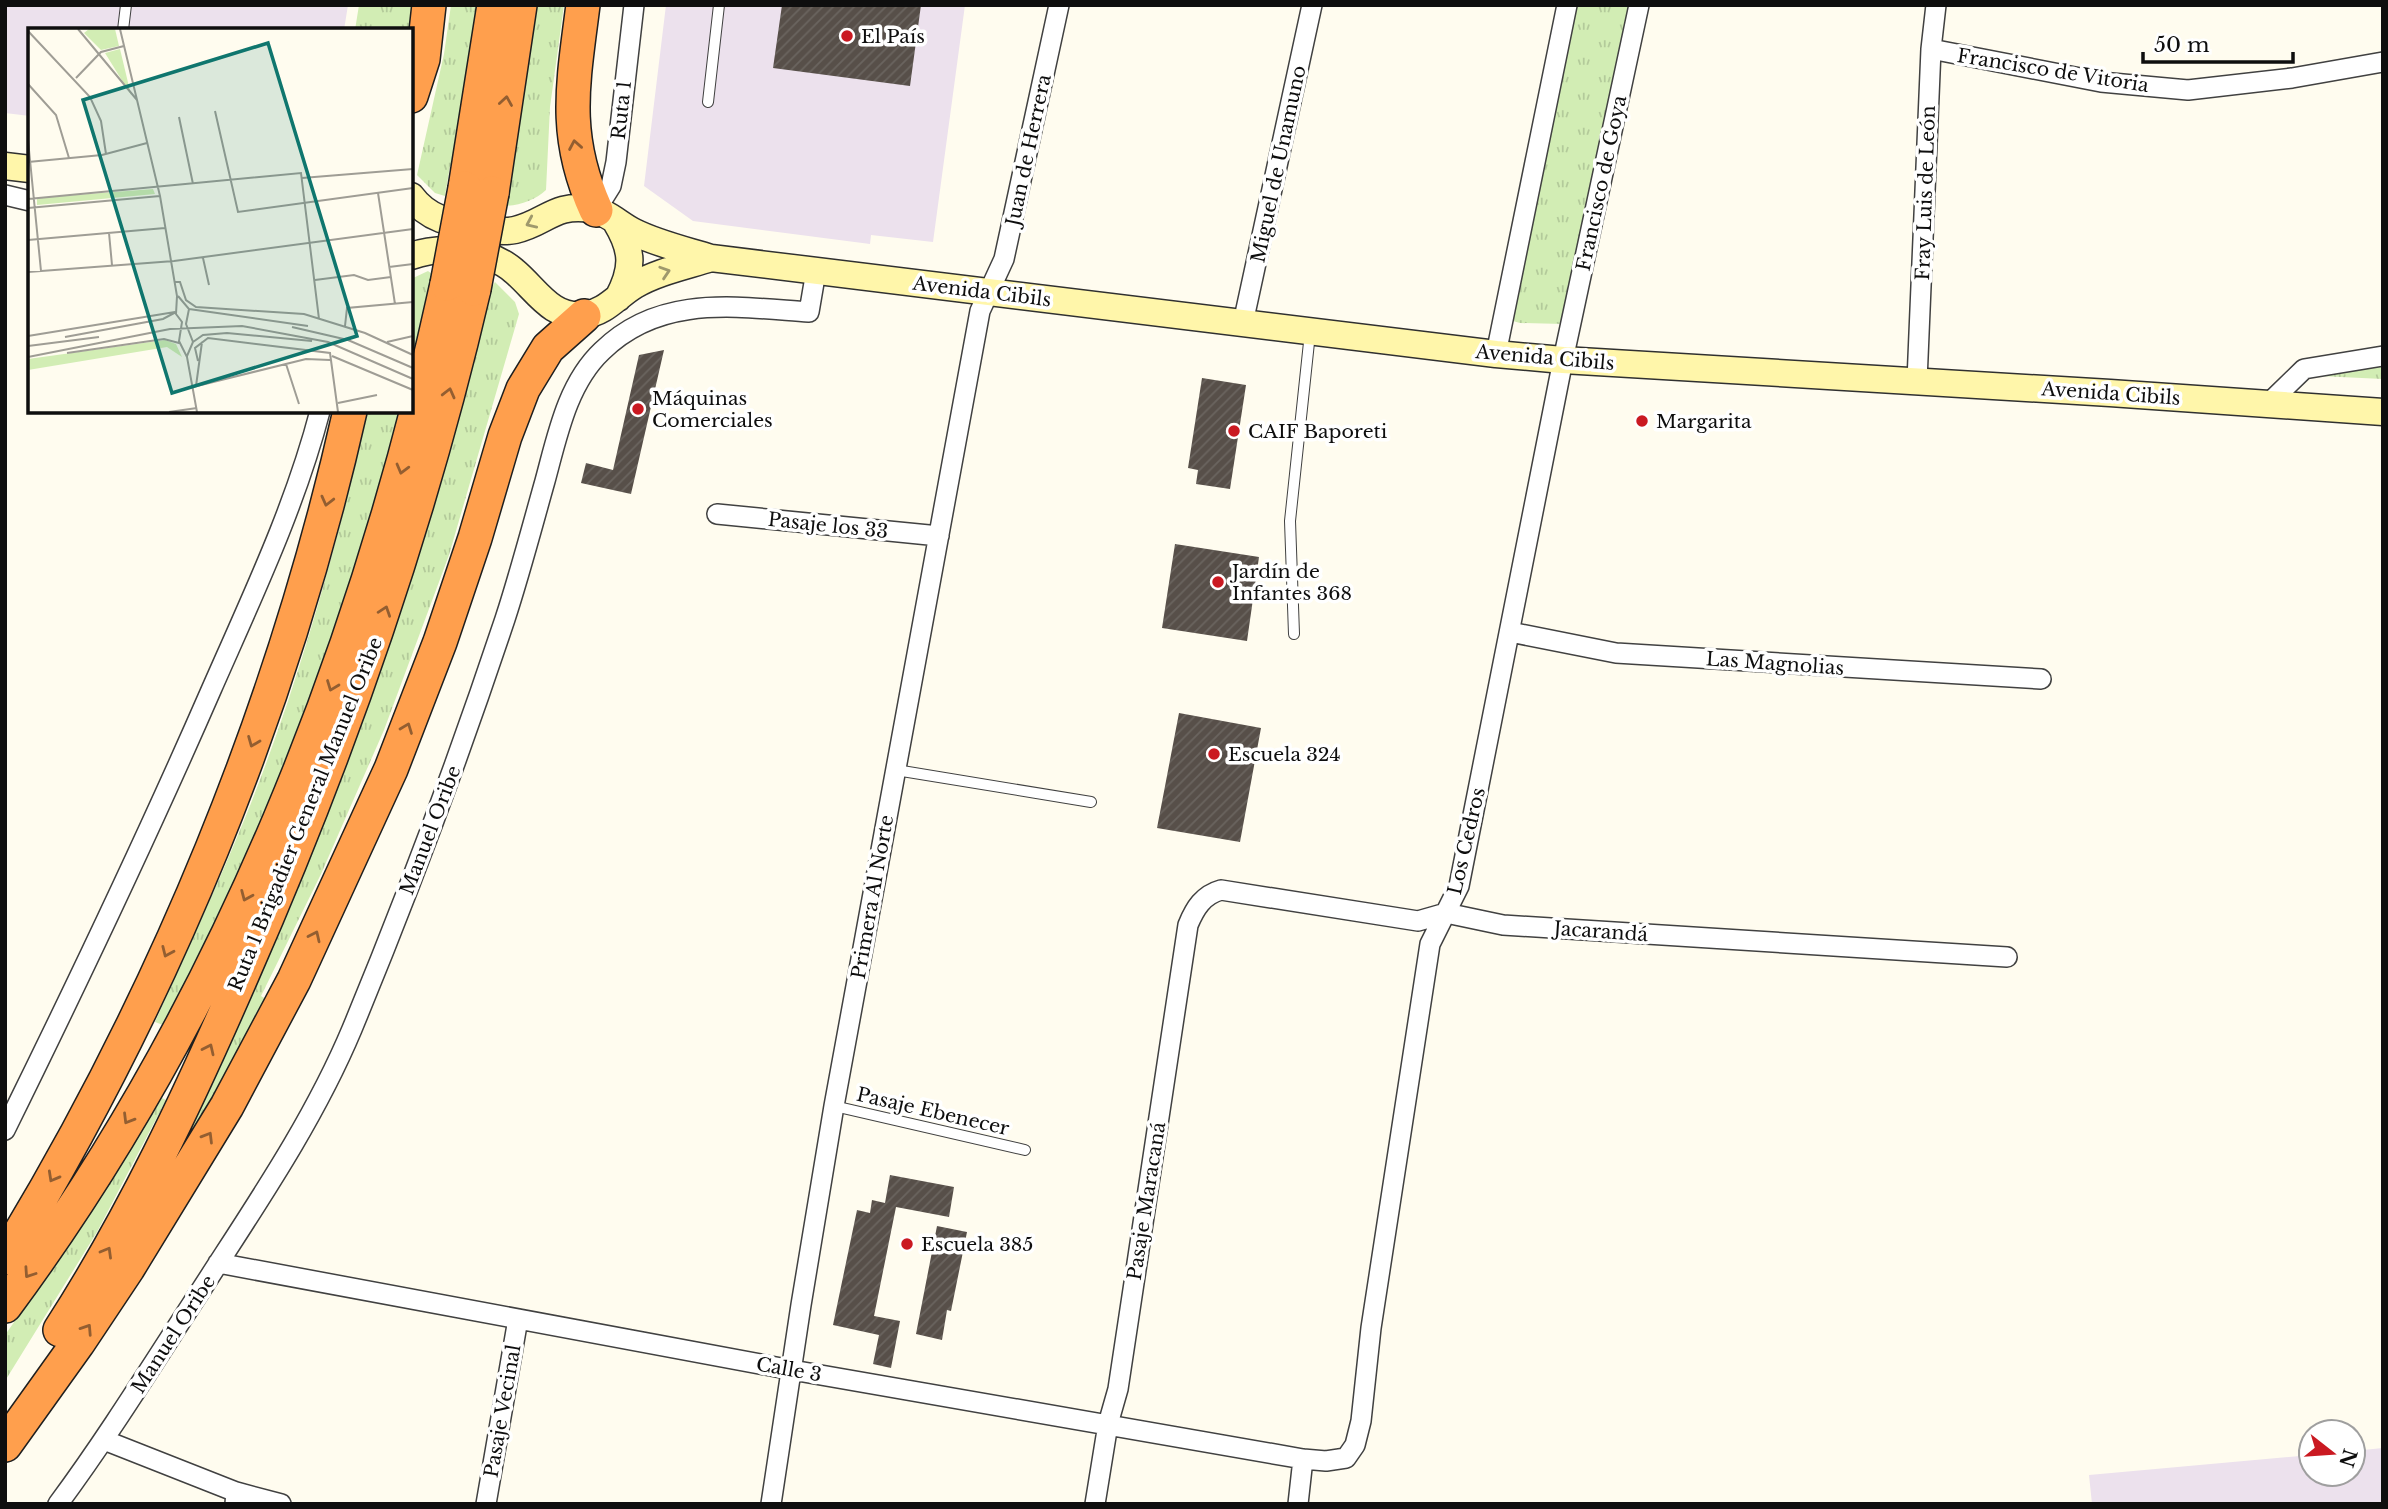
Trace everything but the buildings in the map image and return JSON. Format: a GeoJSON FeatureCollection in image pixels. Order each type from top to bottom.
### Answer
{"type":"FeatureCollection","features":[{"type":"Feature","properties":{"kind":"highway"},"geometry":{"type":"LineString","coordinates":[[413,90],[423,59],[429,5]]}},
{"type":"Feature","properties":{"kind":"highway","name":"Ruta 1 Brigadier General Manuel Oribe"},"geometry":{"type":"LineString","coordinates":[[479,191],[494,5]]}},
{"type":"Feature","properties":{"kind":"highway","name":"Ruta 1 Brigadier General Manuel Oribe"},"geometry":{"type":"LineString","coordinates":[[5,1414],[77,1304],[147,1177],[185,1101],[268,916],[333,754],[388,602],[436,443],[460,286],[520,5]]}},
{"type":"Feature","properties":{"kind":"highway"},"geometry":{"type":"LineString","coordinates":[[583,5],[572,96],[573,139],[584,183],[606,216]]}},
{"type":"Feature","properties":{"kind":"highway","name":"Ruta 1 Brigadier General Manuel Oribe"},"geometry":{"type":"LineString","coordinates":[[5,1306],[107,1154],[145,1091],[193,1005],[242,904],[306,753],[360,605],[394,498],[428,369],[460,286]]}},
{"type":"Feature","properties":{"kind":"highway"},"geometry":{"type":"LineString","coordinates":[[5,1445],[128,1268],[227,1106],[294,980],[391,769],[435,655],[475,538],[505,436],[523,389],[548,348],[584,316]]}},
{"type":"Feature","properties":{"kind":"highway"},"geometry":{"type":"LineString","coordinates":[[5,1258],[60,1166],[120,1051],[168,951],[215,838],[265,711],[317,540],[349,413]]}},
{"type":"Feature","properties":{"kind":"street","name":"Ruta 1"},"geometry":{"type":"LineString","coordinates":[[606,216],[634,5]]}},
{"type":"Feature","properties":{"kind":"street","name":"Juan de Herrera"},"geometry":{"type":"LineString","coordinates":[[989,293],[1004,259],[1059,5]]}},
{"type":"Feature","properties":{"kind":"street","name":"Miguel de Unamuno"},"geometry":{"type":"LineString","coordinates":[[1243,323],[1312,5]]}},
{"type":"Feature","properties":{"kind":"street"},"geometry":{"type":"LineString","coordinates":[[1496,354],[1567,5]]}},
{"type":"Feature","properties":{"kind":"street","name":"Francisco de Goya"},"geometry":{"type":"LineString","coordinates":[[1563,360],[1639,5]]}},
{"type":"Feature","properties":{"kind":"street","name":"Fray Luis de León"},"geometry":{"type":"LineString","coordinates":[[1917,381],[1931,49],[1936,5]]}},
{"type":"Feature","properties":{"kind":"street","name":"Francisco de Vitoria"},"geometry":{"type":"LineString","coordinates":[[1931,49],[2101,82],[2188,90],[2292,78],[2383,62]]}},
{"type":"Feature","properties":{"kind":"street"},"geometry":{"type":"LineString","coordinates":[[5,166],[28,169]]}},
{"type":"Feature","properties":{"kind":"street"},"geometry":{"type":"LineString","coordinates":[[5,195],[28,201]]}},
{"type":"Feature","properties":{"kind":"street","name":"Avenida Cibils"},"geometry":{"type":"LineString","coordinates":[[413,198],[424,210],[442,220],[502,231],[516,230],[565,208],[606,216],[660,243],[711,258],[1496,354],[2383,412]]}},
{"type":"Feature","properties":{"kind":"street"},"geometry":{"type":"LineString","coordinates":[[606,216],[626,239],[630,255],[627,282],[618,298]]}},
{"type":"Feature","properties":{"kind":"street"},"geometry":{"type":"LineString","coordinates":[[413,255],[438,249],[485,256],[513,269],[545,303],[562,312],[584,316]]}},
{"type":"Feature","properties":{"kind":"street","name":"Avenida Cibils"},"geometry":{"type":"LineString","coordinates":[[584,316],[605,308],[633,286],[652,276],[711,258]]}},
{"type":"Feature","properties":{"kind":"street","name":"Manuel Oribe"},"geometry":{"type":"LineString","coordinates":[[58,1504],[104,1440],[218,1263],[282,1162],[327,1082],[434,825],[506,615],[555,446],[572,394],[578,384],[600,353],[629,331],[663,313],[695,307],[743,307],[809,312],[816,271]]}},
{"type":"Feature","properties":{"kind":"street","name":"Primera Al Norte"},"geometry":{"type":"LineString","coordinates":[[771,1504],[834,1106],[980,311],[989,293]]}},
{"type":"Feature","properties":{"kind":"street"},"geometry":{"type":"LineString","coordinates":[[2268,404],[2304,369],[2383,356]]}},
{"type":"Feature","properties":{"kind":"street","name":"Los Cedros"},"geometry":{"type":"LineString","coordinates":[[1354,1445],[1361,1421],[1371,1328],[1430,944],[1459,886],[1563,360]]}},
{"type":"Feature","properties":{"kind":"street"},"geometry":{"type":"LineString","coordinates":[[5,1130],[162,802],[270,558],[292,500],[319,413]]}},
{"type":"Feature","properties":{"kind":"street","name":"Pasaje los 33"},"geometry":{"type":"LineString","coordinates":[[717,514],[939,536]]}},
{"type":"Feature","properties":{"kind":"street","name":"Las Magnolias"},"geometry":{"type":"LineString","coordinates":[[1510,632],[1616,653],[2041,679]]}},
{"type":"Feature","properties":{"kind":"street","name":"Jacarandá"},"geometry":{"type":"LineString","coordinates":[[1202,900],[1210,893],[1221,890],[1418,921],[1446,913],[1503,925],[2007,957]]}},
{"type":"Feature","properties":{"kind":"street","name":"Pasaje Maracaná"},"geometry":{"type":"LineString","coordinates":[[1095,1504],[1108,1424],[1118,1389],[1188,925],[1202,900]]}},
{"type":"Feature","properties":{"kind":"street","name":"Calle 3"},"geometry":{"type":"LineString","coordinates":[[218,1263],[792,1370],[1303,1460],[1346,1458],[1354,1445]]}},
{"type":"Feature","properties":{"kind":"street","name":"Pasaje Vecinal"},"geometry":{"type":"LineString","coordinates":[[486,1504],[518,1319]]}},
{"type":"Feature","properties":{"kind":"street"},"geometry":{"type":"LineString","coordinates":[[104,1440],[235,1498],[281,1504]]}},
{"type":"Feature","properties":{"kind":"street"},"geometry":{"type":"LineString","coordinates":[[1298,1504],[1303,1460]]}},
{"type":"Feature","properties":{"kind":"lane"},"geometry":{"type":"LineString","coordinates":[[122,28],[126,5]]}},
{"type":"Feature","properties":{"kind":"lane"},"geometry":{"type":"LineString","coordinates":[[708,102],[719,5]]}},
{"type":"Feature","properties":{"kind":"lane"},"geometry":{"type":"LineString","coordinates":[[1294,634],[1290,520],[1310,332]]}},
{"type":"Feature","properties":{"kind":"lane"},"geometry":{"type":"LineString","coordinates":[[895,770],[1091,802]]}},
{"type":"Feature","properties":{"kind":"lane","name":"Pasaje Ebenecer"},"geometry":{"type":"LineString","coordinates":[[834,1106],[1025,1150]]}},
{"type":"Feature","properties":{"kind":"shaded area"},"geometry":{"type":"Polygon","coordinates":[[[5,5],[348,5],[344,28],[28,28],[28,116],[5,113],[5,5]]]}},
{"type":"Feature","properties":{"kind":"shaded area"},"geometry":{"type":"Polygon","coordinates":[[[666,5],[965,5],[933,242],[871,235],[870,244],[693,221],[644,186],[666,5]]]}},
{"type":"Feature","properties":{"kind":"shaded area"},"geometry":{"type":"Polygon","coordinates":[[[2383,1448],[2383,1504],[2092,1504],[2089,1475],[2297,1456],[2297,1488],[2367,1488],[2367,1450],[2383,1448]]]}},
{"type":"Feature","properties":{"kind":"green space"},"geometry":{"type":"Polygon","coordinates":[[[359,5],[414,5],[411,28],[355,28],[359,5]]]}},
{"type":"Feature","properties":{"kind":"green space"},"geometry":{"type":"Polygon","coordinates":[[[451,5],[478,5],[453,165],[450,166],[445,196],[435,193],[417,175],[444,54],[451,5]]]}},
{"type":"Feature","properties":{"kind":"green space"},"geometry":{"type":"Polygon","coordinates":[[[535,5],[564,5],[550,107],[546,190],[528,201],[506,206],[535,5]]]}},
{"type":"Feature","properties":{"kind":"green space"},"geometry":{"type":"Polygon","coordinates":[[[1576,5],[1634,5],[1563,324],[1520,323],[1513,321],[1510,314],[1576,5]]]}},
{"type":"Feature","properties":{"kind":"green space"},"geometry":{"type":"Polygon","coordinates":[[[428,271],[432,274],[432,284],[413,360],[413,278],[428,271]]]}},
{"type":"Feature","properties":{"kind":"green space"},"geometry":{"type":"Polygon","coordinates":[[[495,282],[515,302],[519,314],[449,555],[384,730],[321,874],[261,996],[269,1001],[148,1219],[313,849],[362,723],[416,565],[447,458],[487,296],[495,282]]]}},
{"type":"Feature","properties":{"kind":"green space"},"geometry":{"type":"Polygon","coordinates":[[[2383,362],[2383,379],[2319,376],[2383,362]]]}},
{"type":"Feature","properties":{"kind":"green space"},"geometry":{"type":"Polygon","coordinates":[[[368,413],[400,413],[332,636],[291,750],[222,909],[163,1025],[155,1022],[234,844],[282,719],[343,514],[368,413]]]}},
{"type":"Feature","properties":{"kind":"green space"},"geometry":{"type":"Polygon","coordinates":[[[162,1098],[166,1100],[97,1232],[5,1381],[5,1335],[81,1227],[162,1098]]]}},
{"type":"Feature","properties":{"kind":"place","name":"El País"},"geometry":{"type":"Point","coordinates":[847,36]}},
{"type":"Feature","properties":{"kind":"place","name":"Máquinas Comerciales"},"geometry":{"type":"Point","coordinates":[638,409]}},
{"type":"Feature","properties":{"kind":"place","name":"Margarita"},"geometry":{"type":"Point","coordinates":[1642,421]}},
{"type":"Feature","properties":{"kind":"place","name":"CAIF Baporeti"},"geometry":{"type":"Point","coordinates":[1234,431]}},
{"type":"Feature","properties":{"kind":"place","name":"Jardín de Infantes 368"},"geometry":{"type":"Point","coordinates":[1218,582]}},
{"type":"Feature","properties":{"kind":"place","name":"Escuela 324"},"geometry":{"type":"Point","coordinates":[1214,754]}},
{"type":"Feature","properties":{"kind":"place","name":"Escuela 385"},"geometry":{"type":"Point","coordinates":[907,1244]}}]}
